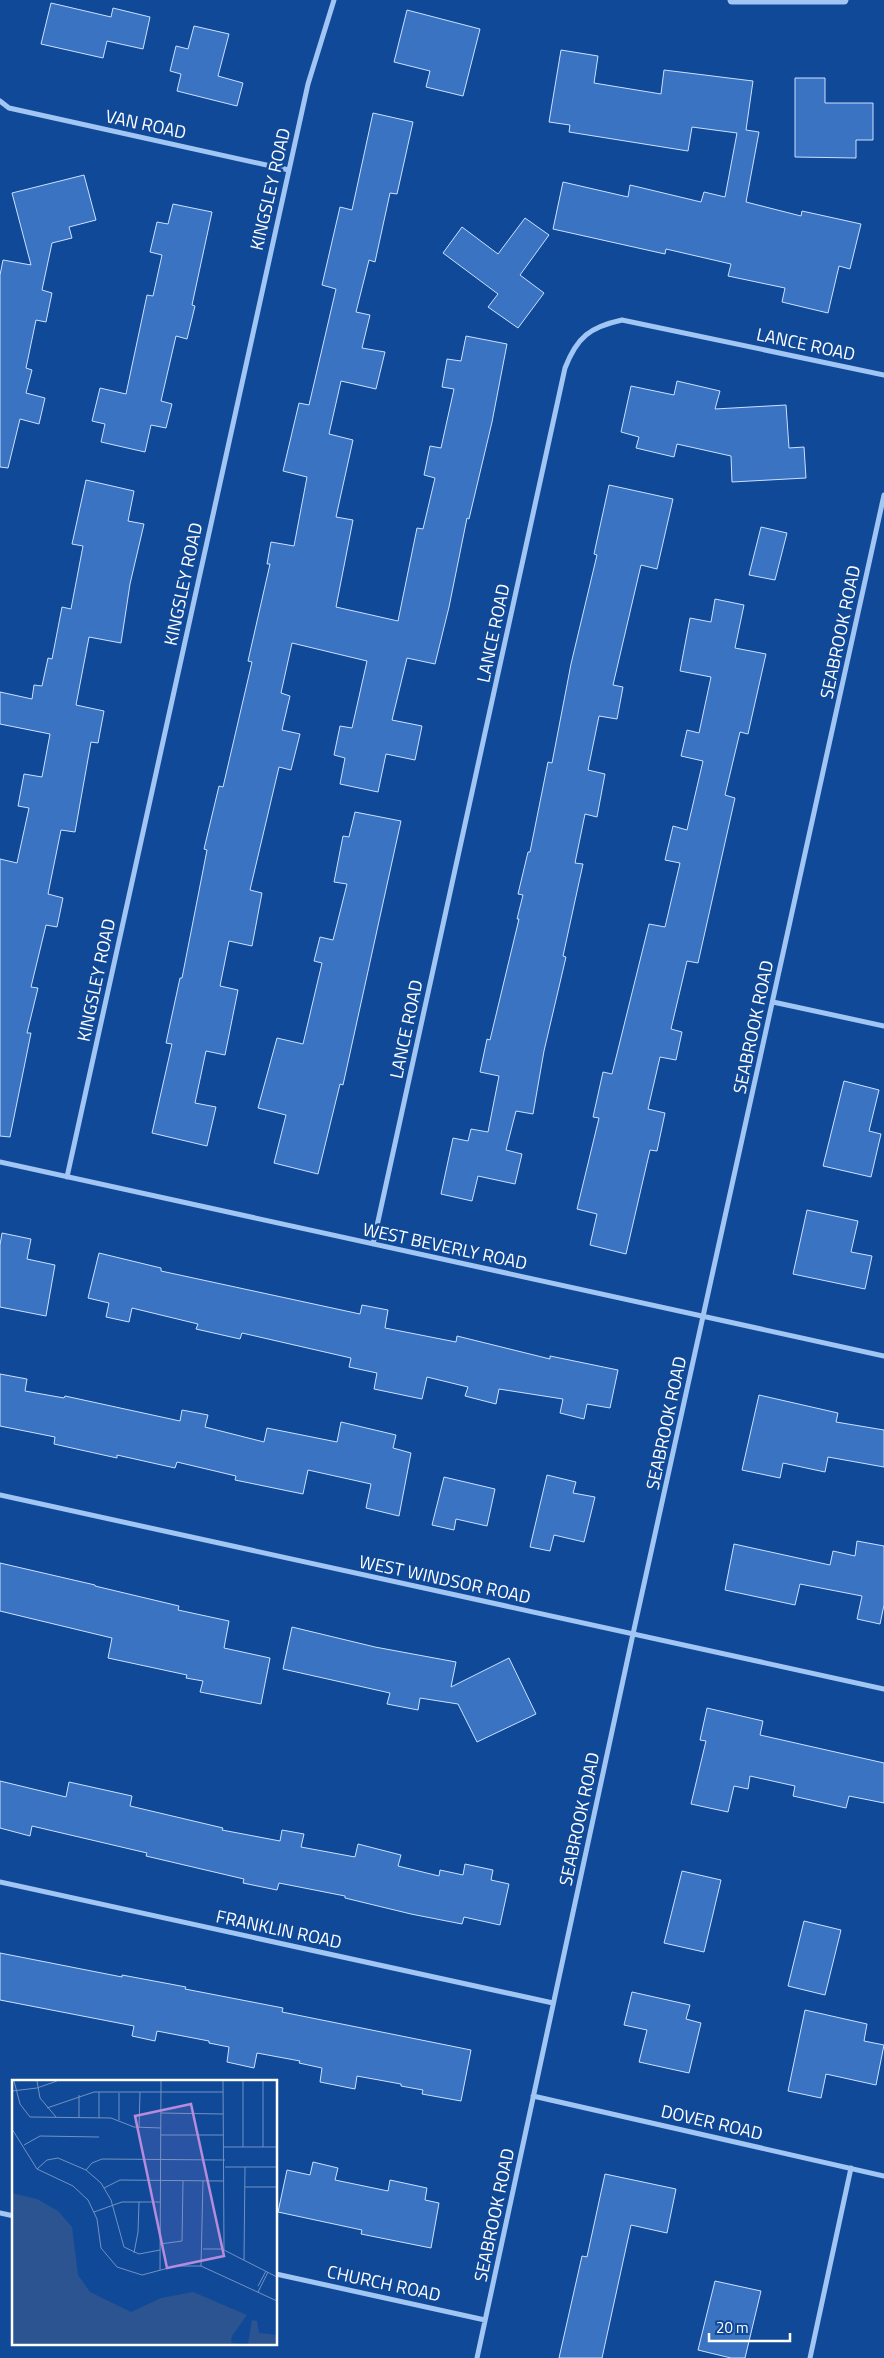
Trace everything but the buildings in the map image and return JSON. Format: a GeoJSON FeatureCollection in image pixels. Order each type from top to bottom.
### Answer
{"type":"FeatureCollection","features":[{"type":"Feature","properties":{"kind":"street","name":"KINGSLEY ROAD"},"geometry":{"type":"LineString","coordinates":[[67,1177],[308,84],[334,0]]}},
{"type":"Feature","properties":{"kind":"street"},"geometry":{"type":"LineString","coordinates":[[732,0],[844,0]]}},
{"type":"Feature","properties":{"kind":"street","name":"VAN ROAD"},"geometry":{"type":"LineString","coordinates":[[0,101],[9,108],[289,170]]}},
{"type":"Feature","properties":{"kind":"street","name":"LANCE ROAD"},"geometry":{"type":"LineString","coordinates":[[372,1244],[563,377],[573,349],[586,334],[603,324],[622,320],[884,375]]}},
{"type":"Feature","properties":{"kind":"street","name":"SEABROOK ROAD"},"geometry":{"type":"LineString","coordinates":[[477,2358],[633,1634],[884,494]]}},
{"type":"Feature","properties":{"kind":"street"},"geometry":{"type":"LineString","coordinates":[[772,1002],[884,1026]]}},
{"type":"Feature","properties":{"kind":"street","name":"WEST BEVERLY ROAD"},"geometry":{"type":"LineString","coordinates":[[0,1162],[884,1356]]}},
{"type":"Feature","properties":{"kind":"street","name":"WEST WINDSOR ROAD"},"geometry":{"type":"LineString","coordinates":[[0,1495],[884,1689]]}},
{"type":"Feature","properties":{"kind":"street","name":"FRANKLIN ROAD"},"geometry":{"type":"LineString","coordinates":[[0,1882],[553,2003]]}},
{"type":"Feature","properties":{"kind":"street","name":"DOVER ROAD"},"geometry":{"type":"LineString","coordinates":[[533,2096],[884,2176]]}},
{"type":"Feature","properties":{"kind":"street"},"geometry":{"type":"LineString","coordinates":[[810,2358],[850,2168]]}},
{"type":"Feature","properties":{"kind":"street","name":"CHURCH ROAD"},"geometry":{"type":"LineString","coordinates":[[278,2274],[485,2320]]}}]}
